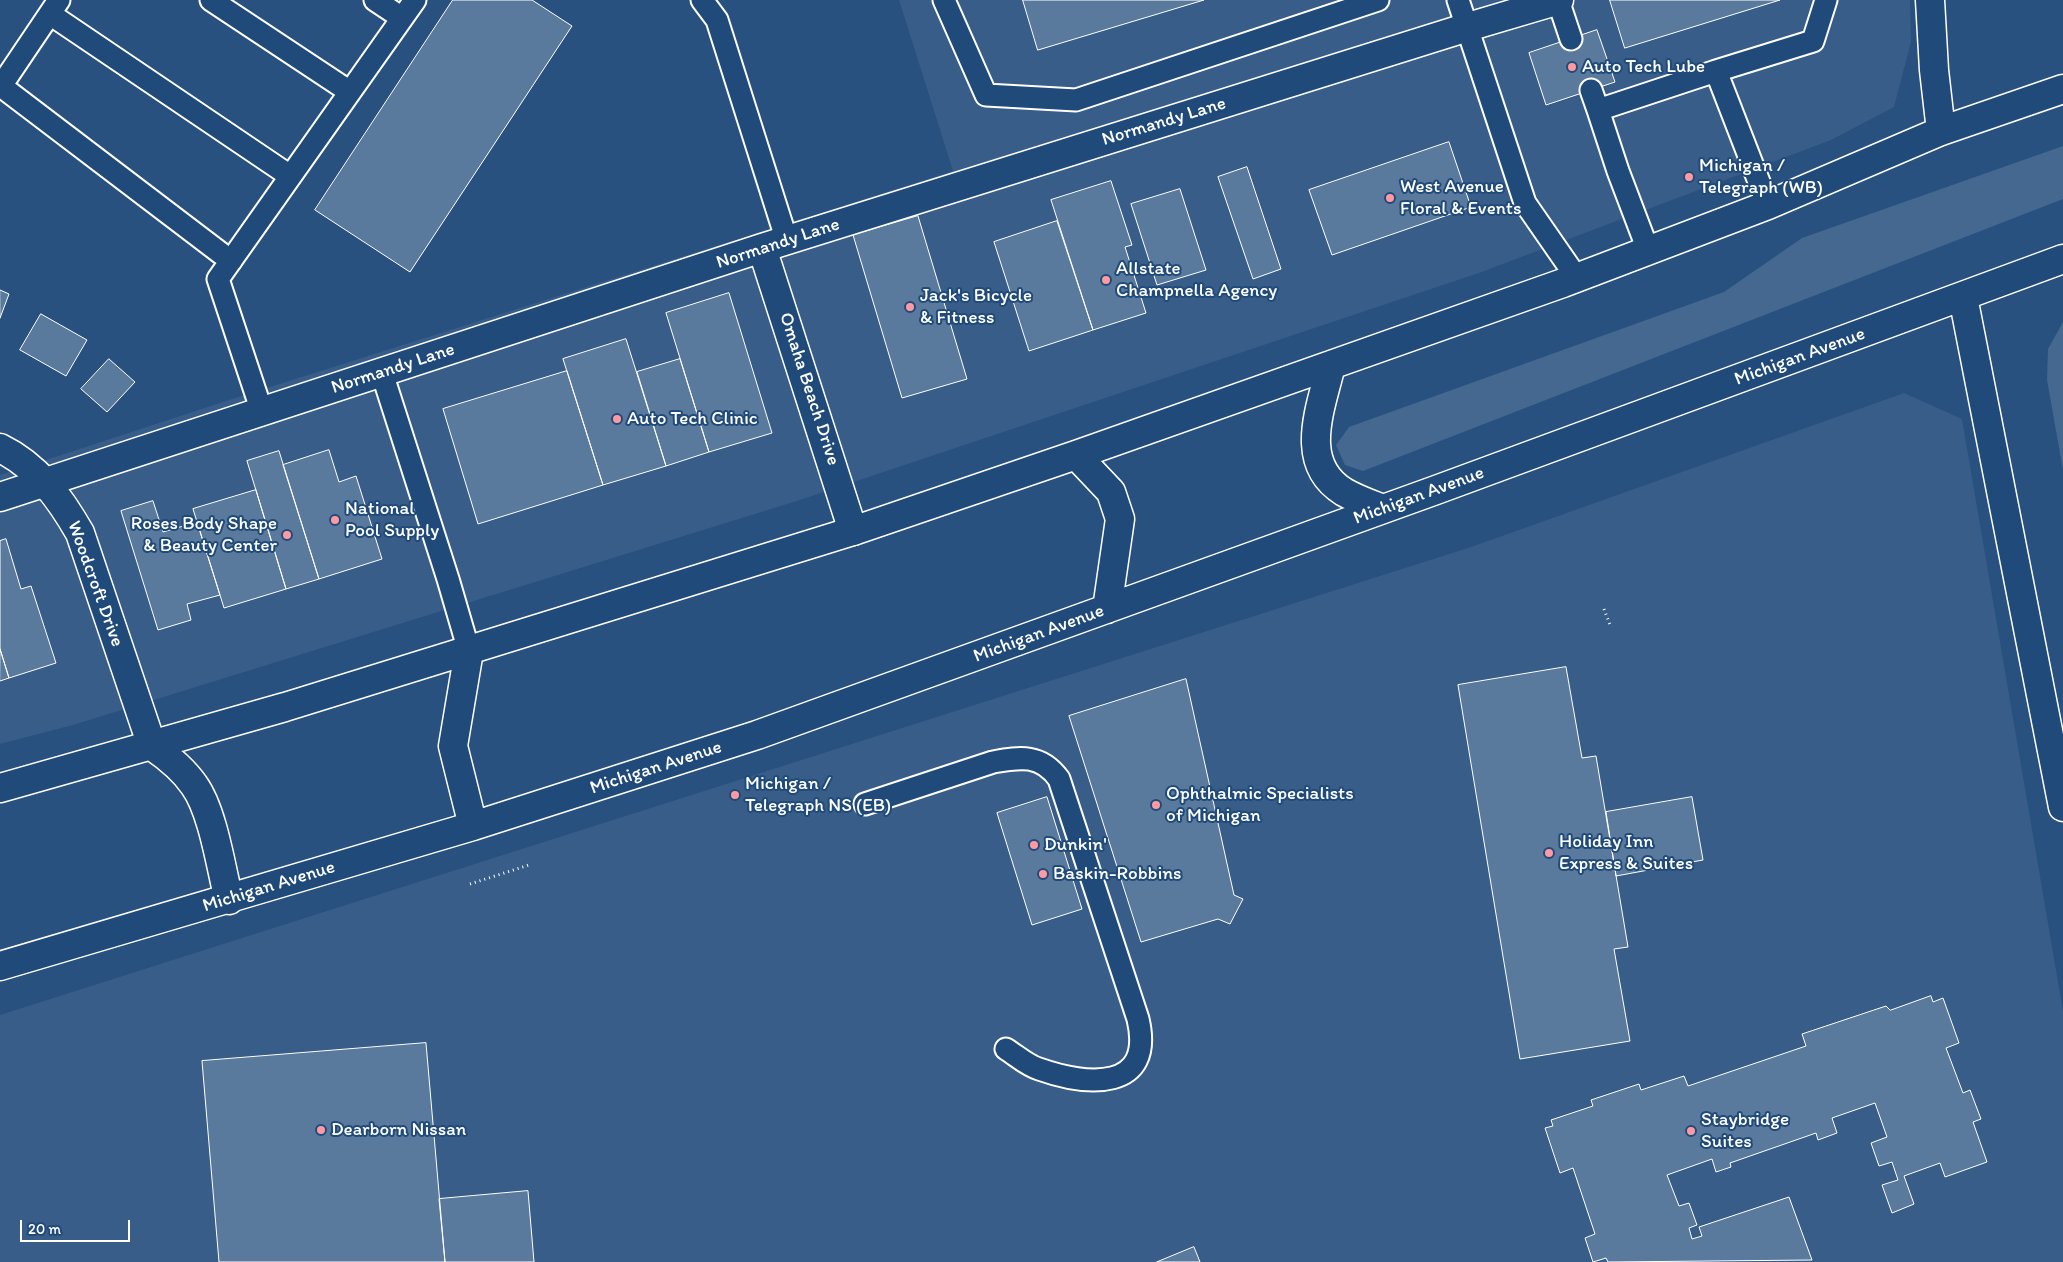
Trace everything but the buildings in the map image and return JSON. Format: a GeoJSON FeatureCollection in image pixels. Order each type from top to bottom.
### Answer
{"type":"FeatureCollection","features":[{"type":"Feature","properties":{"kind":"main road","name":"Normandy Lane"},"geometry":{"type":"LineString","coordinates":[[0,497],[774,245],[1468,26],[1559,0]]}},
{"type":"Feature","properties":{"kind":"main road"},"geometry":{"type":"LineString","coordinates":[[1930,0],[1934,70],[1941,131]]}},
{"type":"Feature","properties":{"kind":"main road"},"geometry":{"type":"LineString","coordinates":[[0,788],[152,746],[469,651],[853,531],[1076,455],[1577,278],[1768,205],[1941,131],[2063,89]]}},
{"type":"Feature","properties":{"kind":"main road","name":"Omaha Beach Drive"},"geometry":{"type":"LineString","coordinates":[[774,245],[853,531]]}},
{"type":"Feature","properties":{"kind":"main road","name":"Michigan Avenue"},"geometry":{"type":"LineString","coordinates":[[0,966],[229,900],[474,826],[757,736],[1383,509],[2060,260]]}},
{"type":"Feature","properties":{"kind":"main road"},"geometry":{"type":"LineString","coordinates":[[1963,297],[2063,808]]}},
{"type":"Feature","properties":{"kind":"main road"},"geometry":{"type":"LineString","coordinates":[[1331,365],[1316,435],[1318,464],[1332,483],[1344,492],[1383,509]]}},
{"type":"Feature","properties":{"kind":"main road","name":"Woodcroft Drive"},"geometry":{"type":"LineString","coordinates":[[0,448],[28,466],[46,482],[63,503],[80,533],[152,746]]}},
{"type":"Feature","properties":{"kind":"main road"},"geometry":{"type":"LineString","coordinates":[[1076,455],[1111,492],[1120,519],[1106,609]]}},
{"type":"Feature","properties":{"kind":"main road"},"geometry":{"type":"LineString","coordinates":[[469,651],[453,746],[474,826]]}},
{"type":"Feature","properties":{"kind":"main road"},"geometry":{"type":"LineString","coordinates":[[152,746],[176,764],[195,786],[207,812],[229,900]]}},
{"type":"Feature","properties":{"kind":"lane"},"geometry":{"type":"LineString","coordinates":[[211,0],[350,92]]}},
{"type":"Feature","properties":{"kind":"lane"},"geometry":{"type":"LineString","coordinates":[[375,0],[402,18]]}},
{"type":"Feature","properties":{"kind":"lane"},"geometry":{"type":"LineString","coordinates":[[262,412],[218,279],[415,0]]}},
{"type":"Feature","properties":{"kind":"lane"},"geometry":{"type":"LineString","coordinates":[[702,0],[717,20],[774,245]]}},
{"type":"Feature","properties":{"kind":"lane"},"geometry":{"type":"LineString","coordinates":[[944,0],[986,94],[1076,100],[1378,0]]}},
{"type":"Feature","properties":{"kind":"lane"},"geometry":{"type":"LineString","coordinates":[[1458,0],[1524,203],[1577,278]]}},
{"type":"Feature","properties":{"kind":"lane"},"geometry":{"type":"LineString","coordinates":[[1559,0],[1571,39]]}},
{"type":"Feature","properties":{"kind":"lane"},"geometry":{"type":"LineString","coordinates":[[1598,110],[1813,41],[1826,0]]}},
{"type":"Feature","properties":{"kind":"lane"},"geometry":{"type":"LineString","coordinates":[[231,261],[1,86],[54,7],[290,176]]}},
{"type":"Feature","properties":{"kind":"lane"},"geometry":{"type":"LineString","coordinates":[[1716,72],[1768,205]]}},
{"type":"Feature","properties":{"kind":"lane"},"geometry":{"type":"LineString","coordinates":[[1591,90],[1618,171],[1648,250]]}},
{"type":"Feature","properties":{"kind":"lane"},"geometry":{"type":"LineString","coordinates":[[382,373],[469,651]]}},
{"type":"Feature","properties":{"kind":"lane"},"geometry":{"type":"LineString","coordinates":[[865,804],[993,762],[1008,760],[1031,759],[1041,762],[1052,769],[1059,779],[1138,1019],[1142,1038],[1140,1051],[1128,1072],[1110,1080],[1079,1079],[1037,1069],[1006,1049]]}},
{"type":"Feature","properties":{"kind":"path"},"geometry":{"type":"LineString","coordinates":[[1604,609],[1610,626]]}},
{"type":"Feature","properties":{"kind":"path"},"geometry":{"type":"LineString","coordinates":[[470,884],[528,865]]}},
{"type":"Feature","properties":{"kind":"shaded area"},"geometry":{"type":"Polygon","coordinates":[[[899,0],[1910,0],[1911,42],[1894,107],[1831,140],[1479,273],[797,501],[73,725],[0,744],[0,475],[229,400],[953,171],[899,0]]]}},
{"type":"Feature","properties":{"kind":"shaded area"},"geometry":{"type":"Polygon","coordinates":[[[2063,146],[2063,199],[1363,471],[1345,465],[1336,445],[1349,427],[1724,292],[1802,238],[2063,146]]]}},
{"type":"Feature","properties":{"kind":"shaded area"},"geometry":{"type":"Polygon","coordinates":[[[2063,322],[2063,470],[2047,380],[2048,349],[2063,322]]]}},
{"type":"Feature","properties":{"kind":"shaded area"},"geometry":{"type":"Polygon","coordinates":[[[1904,393],[1962,419],[2063,1011],[2063,1262],[0,1262],[0,1015],[1471,547],[1904,393]]]}},
{"type":"Feature","properties":{"kind":"place","name":"Auto Tech Lube"},"geometry":{"type":"Point","coordinates":[1572,67]}},
{"type":"Feature","properties":{"kind":"place","name":"Michigan / Telegraph (WB)"},"geometry":{"type":"Point","coordinates":[1689,177]}},
{"type":"Feature","properties":{"kind":"place","name":"West Avenue Floral & Events"},"geometry":{"type":"Point","coordinates":[1390,198]}},
{"type":"Feature","properties":{"kind":"place","name":"Allstate Champnella Agency"},"geometry":{"type":"Point","coordinates":[1106,280]}},
{"type":"Feature","properties":{"kind":"place","name":"Jack's Bicycle & Fitness"},"geometry":{"type":"Point","coordinates":[910,307]}},
{"type":"Feature","properties":{"kind":"place","name":"Auto Tech Clinic"},"geometry":{"type":"Point","coordinates":[617,419]}},
{"type":"Feature","properties":{"kind":"place","name":"National Pool Supply"},"geometry":{"type":"Point","coordinates":[335,520]}},
{"type":"Feature","properties":{"kind":"place","name":"Roses Body Shape & Beauty Center"},"geometry":{"type":"Point","coordinates":[287,535]}},
{"type":"Feature","properties":{"kind":"place","name":"Michigan / Telegraph NS (EB)"},"geometry":{"type":"Point","coordinates":[735,795]}},
{"type":"Feature","properties":{"kind":"place","name":"Ophthalmic Specialists of Michigan"},"geometry":{"type":"Point","coordinates":[1156,805]}},
{"type":"Feature","properties":{"kind":"place","name":"Dunkin'"},"geometry":{"type":"Point","coordinates":[1034,845]}},
{"type":"Feature","properties":{"kind":"place","name":"Holiday Inn Express & Suites"},"geometry":{"type":"Point","coordinates":[1549,853]}},
{"type":"Feature","properties":{"kind":"place","name":"Baskin-Robbins"},"geometry":{"type":"Point","coordinates":[1043,874]}},
{"type":"Feature","properties":{"kind":"place","name":"Dearborn Nissan"},"geometry":{"type":"Point","coordinates":[321,1130]}},
{"type":"Feature","properties":{"kind":"place","name":"Staybridge Suites"},"geometry":{"type":"Point","coordinates":[1691,1131]}}]}
